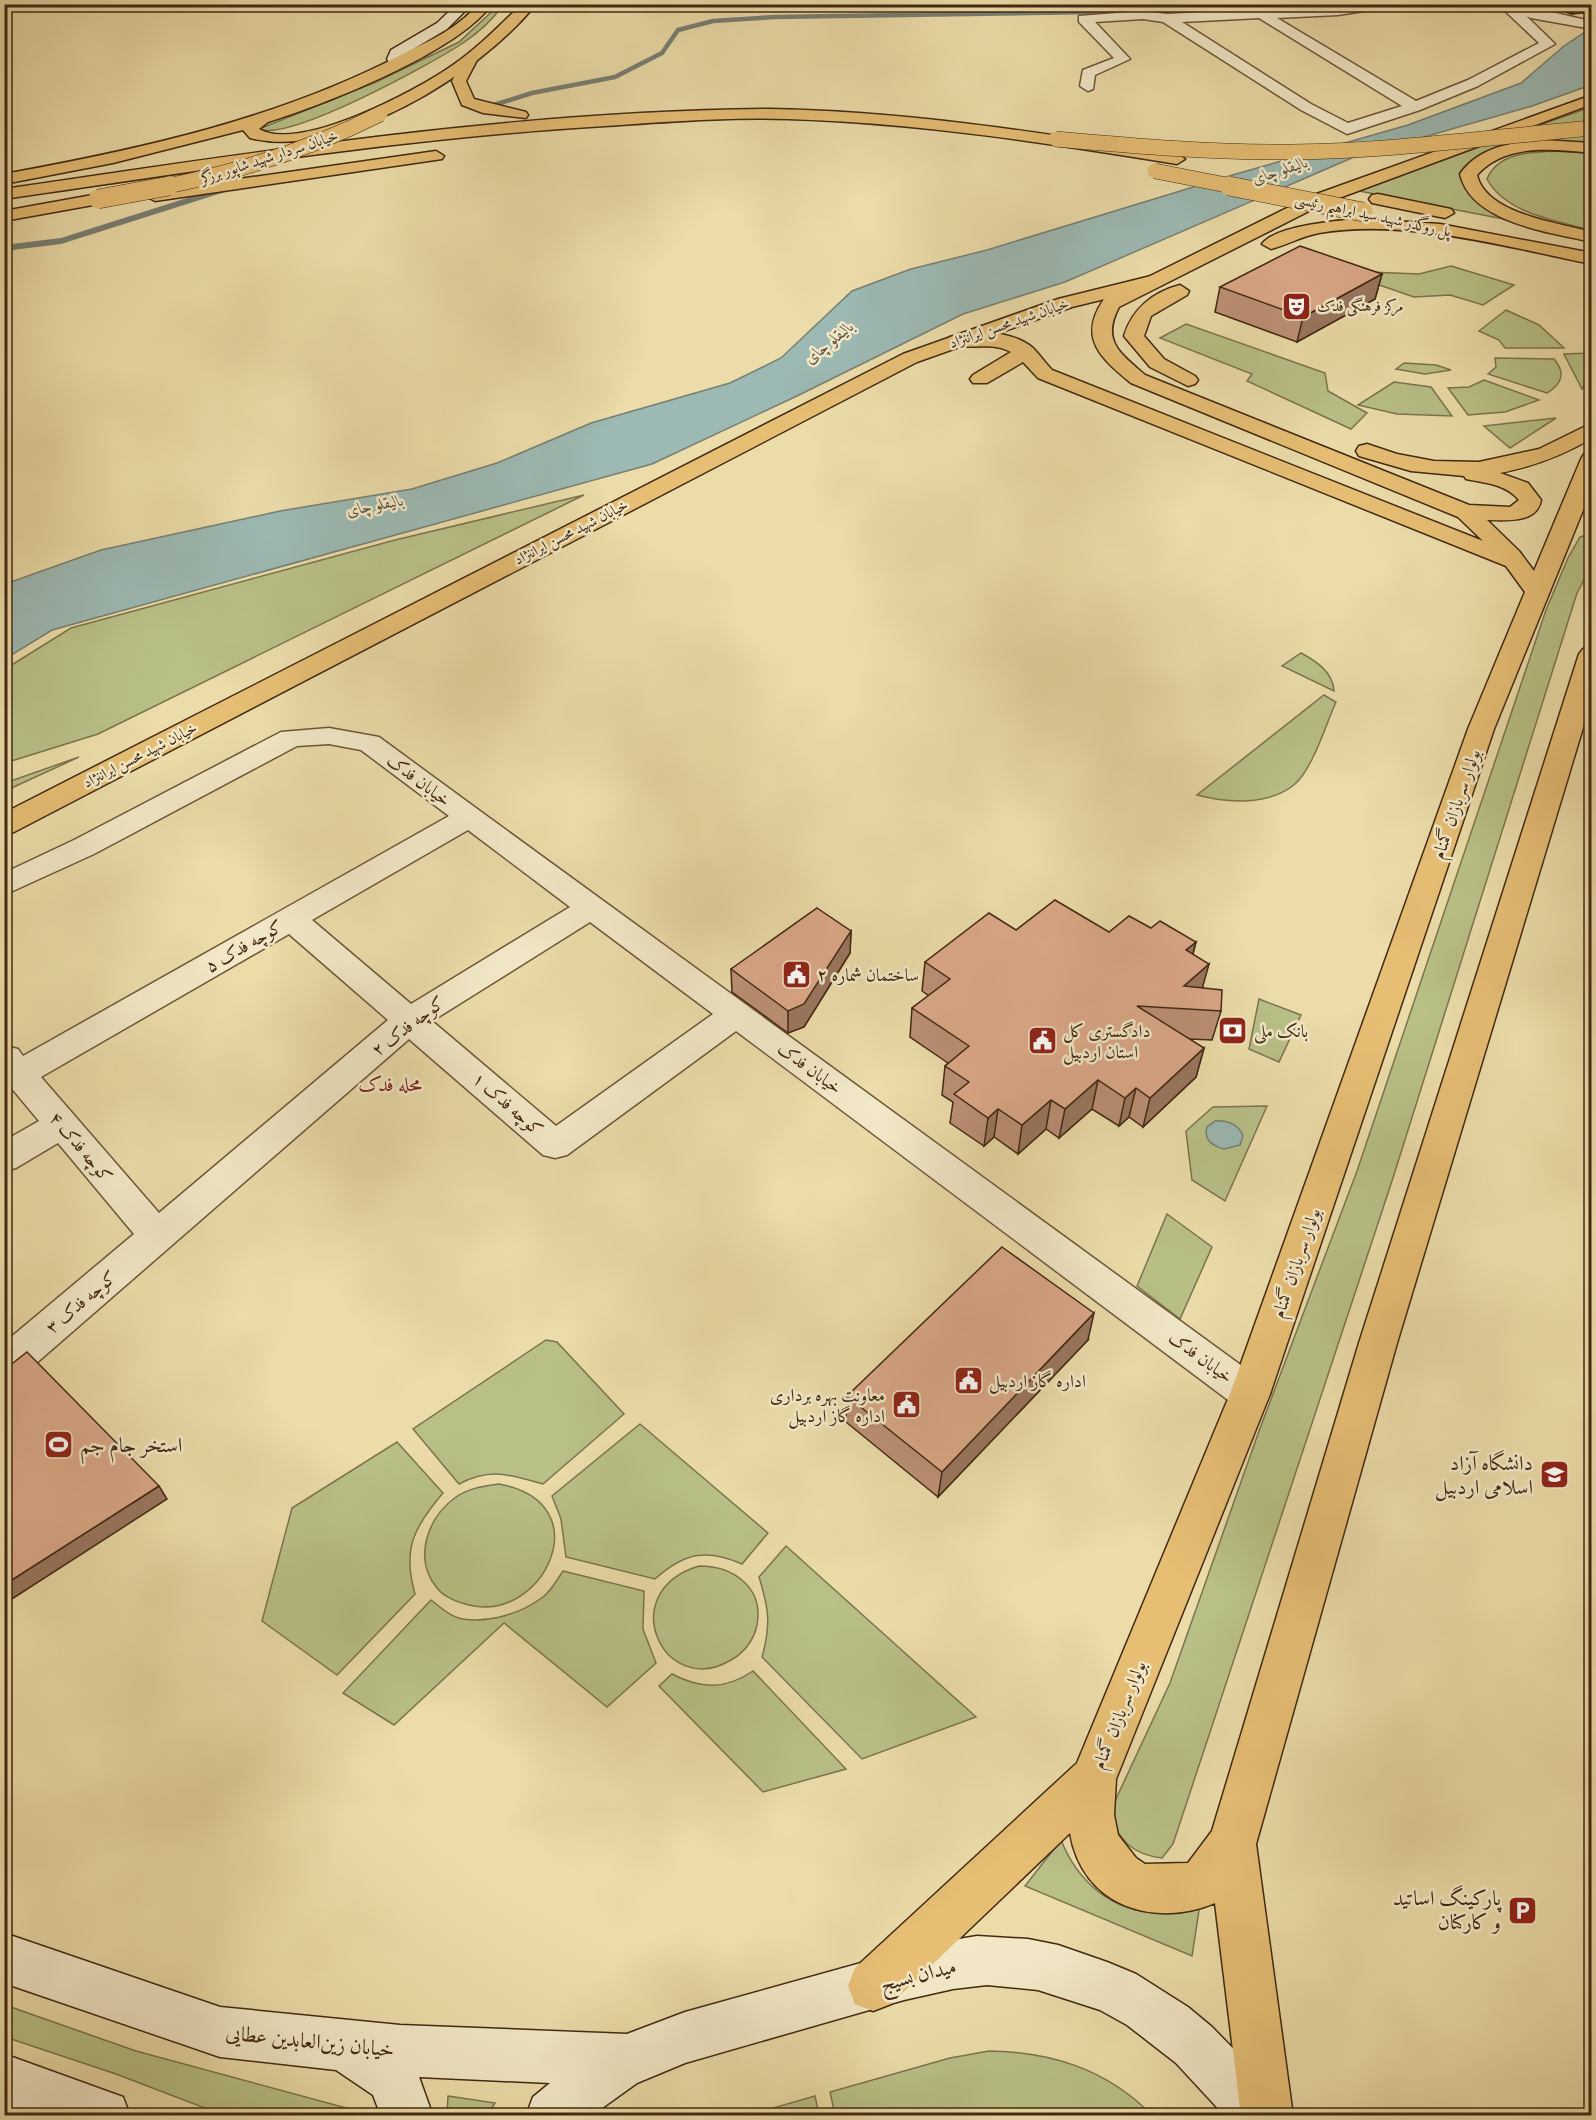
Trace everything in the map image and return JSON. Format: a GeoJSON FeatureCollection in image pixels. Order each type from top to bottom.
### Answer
{"type":"FeatureCollection","features":[{"type":"Feature","properties":{"kind":"main road"},"geometry":{"type":"LineString","coordinates":[[4,179],[178,145],[262,121],[331,94],[397,64],[462,28],[486,4]]}},
{"type":"Feature","properties":{"kind":"main road","name":"خیابان سردار شهید شاپور برزگر"},"geometry":{"type":"LineString","coordinates":[[4,216],[178,185],[242,168],[339,136],[458,69],[530,4]]}},
{"type":"Feature","properties":{"kind":"main road"},"geometry":{"type":"LineString","coordinates":[[470,60],[459,81],[467,102],[483,108],[517,114],[587,121]]}},
{"type":"Feature","properties":{"kind":"main road"},"geometry":{"type":"LineString","coordinates":[[1461,233],[1381,225],[1316,226],[1294,232],[1146,309],[1139,317],[1134,336],[1150,359],[1168,371],[1377,455],[1424,467],[1460,471],[1513,483],[1521,488],[1530,500],[1524,510],[1515,514],[1466,512],[1138,379],[1117,361],[1103,344],[1099,332],[1102,318],[1111,303],[1317,200],[1592,99]]}},
{"type":"Feature","properties":{"kind":"main road"},"geometry":{"type":"LineString","coordinates":[[262,121],[250,128],[255,135],[286,138],[324,131],[380,114]]}},
{"type":"Feature","properties":{"kind":"main road"},"geometry":{"type":"LineString","coordinates":[[4,194],[347,144],[489,127],[587,121],[786,114],[925,123],[1150,148],[1318,151],[1592,128]]}},
{"type":"Feature","properties":{"kind":"main road","name":"پل روگذر شهید سید ابراهیم رئیسی"},"geometry":{"type":"LineString","coordinates":[[855,135],[976,143],[1155,171],[1592,259]]}},
{"type":"Feature","properties":{"kind":"main road","name":"پل روگذر شهید سید ابراهیم رئیسی"},"geometry":{"type":"LineString","coordinates":[[1056,139],[1177,159],[1592,239]]}},
{"type":"Feature","properties":{"kind":"main road"},"geometry":{"type":"LineString","coordinates":[[1592,148],[1528,147],[1498,152],[1477,162],[1468,174],[1472,189],[1490,204],[1520,218],[1592,239]]}},
{"type":"Feature","properties":{"kind":"main road"},"geometry":{"type":"LineString","coordinates":[[4,216],[456,153]]}},
{"type":"Feature","properties":{"kind":"main road"},"geometry":{"type":"LineString","coordinates":[[1280,218],[1313,212],[1330,212],[1430,237],[1463,239],[1592,265]]}},
{"type":"Feature","properties":{"kind":"main road","name":"خیابان شهید محسن ایراننژاد"},"geometry":{"type":"LineString","coordinates":[[4,825],[910,358],[1065,303],[1155,281]]}},
{"type":"Feature","properties":{"kind":"main road"},"geometry":{"type":"LineString","coordinates":[[957,341],[979,338],[998,339],[1025,352],[1045,374],[1516,563]]}},
{"type":"Feature","properties":{"kind":"main road"},"geometry":{"type":"LineString","coordinates":[[980,379],[1025,352]]}},
{"type":"Feature","properties":{"kind":"main road"},"geometry":{"type":"LineString","coordinates":[[1202,437],[1235,418]]}},
{"type":"Feature","properties":{"kind":"main road"},"geometry":{"type":"LineString","coordinates":[[1460,471],[1514,464],[1549,453],[1592,429]]}},
{"type":"Feature","properties":{"kind":"main road","name":"بولوار سربازان گمنام"},"geometry":{"type":"LineString","coordinates":[[873,1986],[1093,1779],[1250,1394],[1481,729],[1592,459]]}},
{"type":"Feature","properties":{"kind":"main road"},"geometry":{"type":"LineString","coordinates":[[1466,512],[1516,563],[1538,593]]}},
{"type":"Feature","properties":{"kind":"main road"},"geometry":{"type":"LineString","coordinates":[[1093,1779],[1091,1815],[1096,1845],[1119,1875],[1138,1888],[1173,1889],[1201,1886],[1232,1844],[1378,1343],[1592,654]]}},
{"type":"Feature","properties":{"kind":"main road"},"geometry":{"type":"LineString","coordinates":[[1232,1844],[1267,2115]]}},
{"type":"Feature","properties":{"kind":"street"},"geometry":{"type":"LineString","coordinates":[[397,64],[394,59],[396,53],[442,26],[466,4]]}},
{"type":"Feature","properties":{"kind":"street"},"geometry":{"type":"LineString","coordinates":[[1088,86],[1088,73],[1123,59],[1084,19],[1143,15],[1167,18],[1338,11],[1383,4]]}},
{"type":"Feature","properties":{"kind":"street"},"geometry":{"type":"LineString","coordinates":[[1167,18],[1306,107],[1347,129],[1415,107],[1473,83],[1548,44],[1506,6]]}},
{"type":"Feature","properties":{"kind":"street"},"geometry":{"type":"LineString","coordinates":[[1506,6],[1536,15],[1592,25]]}},
{"type":"Feature","properties":{"kind":"street"},"geometry":{"type":"LineString","coordinates":[[1261,14],[1415,107]]}},
{"type":"Feature","properties":{"kind":"street","name":"خیابان فدک"},"geometry":{"type":"LineString","coordinates":[[4,885],[84,848],[291,738],[329,736],[369,743],[1250,1394]]}},
{"type":"Feature","properties":{"kind":"street","name":"کوچه فدک ۵"},"geometry":{"type":"LineString","coordinates":[[12,1065],[291,919],[470,818]]}},
{"type":"Feature","properties":{"kind":"street","name":"کوچه فدک ۲"},"geometry":{"type":"LineString","coordinates":[[158,1237],[411,1019],[592,907]]}},
{"type":"Feature","properties":{"kind":"street","name":"کوچه فدک ۱"},"geometry":{"type":"LineString","coordinates":[[291,919],[555,1144],[736,1014]]}},
{"type":"Feature","properties":{"kind":"street","name":"کوچه فدک ۴"},"geometry":{"type":"LineString","coordinates":[[12,1065],[158,1237]]}},
{"type":"Feature","properties":{"kind":"street"},"geometry":{"type":"LineString","coordinates":[[4,1158],[62,1124]]}},
{"type":"Feature","properties":{"kind":"street","name":"کوچه فدک ۳"},"geometry":{"type":"LineString","coordinates":[[4,1367],[158,1237]]}},
{"type":"Feature","properties":{"kind":"street","name":"خیابان زین‌العابدین عطایی"},"geometry":{"type":"LineString","coordinates":[[4,1958],[220,2032],[400,2051],[628,2060]]}},
{"type":"Feature","properties":{"kind":"street","name":"میدان بسیج"},"geometry":{"type":"LineString","coordinates":[[552,2115],[578,2092],[628,2060],[677,2041],[930,1969],[979,1961],[1031,1963],[1084,1976],[1135,1999],[1184,2033],[1229,2077],[1258,2115]]}},
{"type":"Feature","properties":{"kind":"street"},"geometry":{"type":"LineString","coordinates":[[344,2045],[393,2078],[407,2115]]}},
{"type":"Feature","properties":{"kind":"street"},"geometry":{"type":"LineString","coordinates":[[4,2080],[104,2115]]}},
{"type":"Feature","properties":{"kind":"green space"},"geometry":{"type":"Polygon","coordinates":[[[499,5],[503,5],[490,21],[469,39],[393,82],[329,113],[299,124],[275,130],[259,129],[376,82],[459,42],[499,5]]]}},
{"type":"Feature","properties":{"kind":"green space"},"geometry":{"type":"Polygon","coordinates":[[[1591,107],[1591,123],[1534,127],[1591,107]]]}},
{"type":"Feature","properties":{"kind":"green space"},"geometry":{"type":"Polygon","coordinates":[[[1591,132],[1591,143],[1521,142],[1486,151],[1460,172],[1469,190],[1483,203],[1519,222],[1354,190],[1482,142],[1591,132]]]}},
{"type":"Feature","properties":{"kind":"green space"},"geometry":{"type":"Polygon","coordinates":[[[1564,151],[1591,153],[1591,230],[1547,219],[1519,208],[1495,191],[1487,179],[1500,163],[1520,154],[1564,151]]]}},
{"type":"Feature","properties":{"kind":"green space"},"geometry":{"type":"Polygon","coordinates":[[[1451,266],[1514,285],[1483,305],[1450,295],[1414,297],[1359,278],[1369,272],[1419,274],[1451,266]]]}},
{"type":"Feature","properties":{"kind":"green space"},"geometry":{"type":"Polygon","coordinates":[[[1506,310],[1539,325],[1564,348],[1505,348],[1499,340],[1479,331],[1506,310]]]}},
{"type":"Feature","properties":{"kind":"green space"},"geometry":{"type":"Polygon","coordinates":[[[1186,324],[1325,373],[1328,391],[1367,413],[1351,429],[1247,381],[1252,374],[1160,338],[1186,324]]]}},
{"type":"Feature","properties":{"kind":"green space"},"geometry":{"type":"Polygon","coordinates":[[[1591,353],[1591,374],[1582,389],[1564,354],[1591,353]]]}},
{"type":"Feature","properties":{"kind":"green space"},"geometry":{"type":"Polygon","coordinates":[[[1495,358],[1554,359],[1560,369],[1561,378],[1556,386],[1547,393],[1488,374],[1496,367],[1495,358]]]}},
{"type":"Feature","properties":{"kind":"green space"},"geometry":{"type":"Polygon","coordinates":[[[1404,363],[1436,365],[1451,370],[1425,374],[1396,369],[1404,363]]]}},
{"type":"Feature","properties":{"kind":"green space"},"geometry":{"type":"Polygon","coordinates":[[[1484,380],[1539,400],[1505,412],[1468,415],[1448,388],[1469,387],[1484,380]]]}},
{"type":"Feature","properties":{"kind":"green space"},"geometry":{"type":"Polygon","coordinates":[[[1394,382],[1431,387],[1452,416],[1397,414],[1358,405],[1394,382]]]}},
{"type":"Feature","properties":{"kind":"green space"},"geometry":{"type":"Polygon","coordinates":[[[1556,418],[1510,448],[1484,426],[1556,418]]]}},
{"type":"Feature","properties":{"kind":"green space"},"geometry":{"type":"Polygon","coordinates":[[[584,495],[98,734],[5,763],[5,669],[71,628],[395,540],[584,495]]]}},
{"type":"Feature","properties":{"kind":"green space"},"geometry":{"type":"Polygon","coordinates":[[[1587,535],[1591,537],[1591,567],[1577,593],[1392,1181],[1173,1844],[1162,1858],[1151,1856],[1129,1845],[1118,1833],[1108,1816],[1170,1683],[1259,1431],[1357,1171],[1546,610],[1568,558],[1580,537],[1587,535]]]}},
{"type":"Feature","properties":{"kind":"green space"},"geometry":{"type":"Polygon","coordinates":[[[1301,653],[1327,673],[1331,678],[1334,691],[1282,666],[1301,653]]]}},
{"type":"Feature","properties":{"kind":"green space"},"geometry":{"type":"Polygon","coordinates":[[[1324,695],[1336,702],[1308,768],[1295,784],[1273,796],[1248,801],[1221,800],[1197,795],[1324,695]]]}},
{"type":"Feature","properties":{"kind":"green space"},"geometry":{"type":"Polygon","coordinates":[[[79,757],[5,791],[5,783],[79,757]]]}},
{"type":"Feature","properties":{"kind":"green space"},"geometry":{"type":"Polygon","coordinates":[[[1259,999],[1301,1015],[1279,1062],[1249,1049],[1259,999]]]}},
{"type":"Feature","properties":{"kind":"green space"},"geometry":{"type":"Polygon","coordinates":[[[1267,1106],[1225,1201],[1192,1180],[1186,1131],[1213,1107],[1267,1106]]]}},
{"type":"Feature","properties":{"kind":"green space"},"geometry":{"type":"Polygon","coordinates":[[[1167,1214],[1212,1247],[1180,1319],[1137,1286],[1167,1214]]]}},
{"type":"Feature","properties":{"kind":"green space"},"geometry":{"type":"Polygon","coordinates":[[[546,1340],[557,1342],[624,1414],[543,1484],[501,1474],[491,1474],[459,1484],[413,1429],[546,1340]]]}},
{"type":"Feature","properties":{"kind":"green space"},"geometry":{"type":"Polygon","coordinates":[[[640,1424],[768,1533],[742,1564],[717,1556],[696,1556],[676,1563],[655,1579],[566,1557],[561,1519],[552,1496],[640,1424]]]}},
{"type":"Feature","properties":{"kind":"green space"},"geometry":{"type":"Polygon","coordinates":[[[397,1442],[443,1493],[425,1517],[413,1539],[410,1564],[415,1594],[337,1675],[262,1621],[292,1508],[397,1442]]]}},
{"type":"Feature","properties":{"kind":"green space"},"geometry":{"type":"Polygon","coordinates":[[[499,1484],[531,1495],[548,1514],[554,1536],[550,1559],[538,1580],[519,1597],[496,1606],[469,1605],[448,1597],[437,1588],[426,1564],[427,1540],[437,1516],[456,1497],[471,1489],[499,1484]]]}},
{"type":"Feature","properties":{"kind":"green space"},"geometry":{"type":"Polygon","coordinates":[[[786,1546],[976,1717],[862,1759],[762,1657],[767,1636],[768,1617],[759,1577],[786,1546]]]}},
{"type":"Feature","properties":{"kind":"green space"},"geometry":{"type":"Polygon","coordinates":[[[699,1566],[723,1570],[743,1581],[756,1600],[758,1612],[756,1631],[744,1650],[731,1660],[707,1669],[686,1666],[669,1655],[658,1638],[654,1618],[658,1597],[673,1579],[699,1566]]]}},
{"type":"Feature","properties":{"kind":"green space"},"geometry":{"type":"Polygon","coordinates":[[[563,1571],[644,1591],[643,1629],[656,1663],[607,1707],[504,1623],[394,1725],[343,1693],[431,1600],[446,1612],[463,1619],[484,1620],[505,1616],[543,1597],[563,1571]]]}},
{"type":"Feature","properties":{"kind":"green space"},"geometry":{"type":"Polygon","coordinates":[[[753,1671],[846,1769],[763,1792],[659,1686],[672,1674],[693,1683],[713,1685],[733,1682],[753,1671]]]}},
{"type":"Feature","properties":{"kind":"green space"},"geometry":{"type":"Polygon","coordinates":[[[1061,1840],[1068,1855],[1087,1881],[1112,1901],[1126,1907],[1159,1913],[1200,1904],[1192,1956],[1025,1886],[1061,1840]]]}},
{"type":"Feature","properties":{"kind":"green space"},"geometry":{"type":"Polygon","coordinates":[[[5,2005],[136,2051],[372,2115],[223,2115],[116,2074],[5,2037],[5,2005]]]}},
{"type":"Feature","properties":{"kind":"green space"},"geometry":{"type":"Polygon","coordinates":[[[989,2051],[1035,2055],[1077,2066],[1116,2086],[1152,2115],[835,2115],[830,2092],[950,2058],[989,2051]]]}},
{"type":"Feature","properties":{"kind":"green space"},"geometry":{"type":"Polygon","coordinates":[[[448,2096],[495,2103],[487,2115],[447,2115],[448,2096]]]}},
{"type":"Feature","properties":{"kind":"green space"},"geometry":{"type":"Polygon","coordinates":[[[815,2096],[819,2115],[749,2115],[815,2096]]]}},
{"type":"Feature","properties":{"kind":"water","name":"بالیقلو چای"},"geometry":{"type":"Polygon","coordinates":[[[1591,28],[1591,84],[1588,86],[1532,106],[1354,157],[1065,282],[963,314],[652,464],[52,630],[5,659],[5,584],[101,550],[280,511],[412,489],[497,463],[591,423],[730,383],[781,358],[852,291],[911,269],[987,250],[1236,174],[1408,125],[1521,83],[1564,46],[1591,28]]]}},
{"type":"Feature","properties":{"kind":"water"},"geometry":{"type":"Polygon","coordinates":[[[1215,1121],[1228,1122],[1239,1128],[1243,1136],[1240,1145],[1224,1149],[1210,1142],[1206,1136],[1207,1127],[1215,1121]]]}},
{"type":"Feature","properties":{"kind":"building"},"geometry":{"type":"Polygon","coordinates":[[[1300,246],[1382,274],[1303,317],[1220,287],[1300,246]]]}},
{"type":"Feature","properties":{"kind":"building","name":"دادگستری کل استان اردبیل"},"geometry":{"type":"Polygon","coordinates":[[[1055,900],[1109,932],[1129,916],[1151,928],[1160,921],[1196,942],[1186,950],[1209,964],[1184,986],[1222,990],[1221,1011],[1137,1006],[1204,1048],[1150,1098],[1136,1088],[1125,1098],[1098,1080],[1065,1109],[1051,1100],[1022,1125],[998,1109],[988,1118],[954,1094],[969,1082],[945,1066],[969,1046],[912,1008],[950,979],[925,962],[989,913],[1016,930],[1055,900]]]}},
{"type":"Feature","properties":{"kind":"building"},"geometry":{"type":"Polygon","coordinates":[[[817,908],[851,931],[804,1004],[788,1011],[731,969],[817,908]]]}},
{"type":"Feature","properties":{"kind":"building","name":"اداره گاز اردبیل"},"geometry":{"type":"Polygon","coordinates":[[[1002,1247],[1094,1313],[942,1472],[847,1396],[1002,1247]]]}},
{"type":"Feature","properties":{"kind":"building","name":"استخر جام جم"},"geometry":{"type":"Polygon","coordinates":[[[27,1352],[159,1486],[4,1585],[4,1370],[27,1352]]]}},
{"type":"Feature","properties":{"kind":"waterway"},"geometry":{"type":"LineString","coordinates":[[494,105],[532,93],[615,77],[662,53],[678,30],[713,21],[775,17],[1280,9]]}},
{"type":"Feature","properties":{"kind":"waterway"},"geometry":{"type":"LineString","coordinates":[[4,248],[61,241],[228,188]]}},
{"type":"Feature","properties":{"kind":"place","name":"مرکز فرهنگی فدک"},"geometry":{"type":"Point","coordinates":[1296,306]}},
{"type":"Feature","properties":{"kind":"place","name":"ساختمان شماره ۲"},"geometry":{"type":"Point","coordinates":[796,975]}},
{"type":"Feature","properties":{"kind":"place","name":"بانک ملی"},"geometry":{"type":"Point","coordinates":[1233,1031]}},
{"type":"Feature","properties":{"kind":"place","name":"دادگستری کل استان اردبیل"},"geometry":{"type":"Point","coordinates":[1042,1041]}},
{"type":"Feature","properties":{"kind":"place","name":"اداره گاز اردبیل"},"geometry":{"type":"Point","coordinates":[968,1381]}},
{"type":"Feature","properties":{"kind":"place","name":"معاونت بهره برداری اداره گاز اردبیل"},"geometry":{"type":"Point","coordinates":[906,1405]}},
{"type":"Feature","properties":{"kind":"place","name":"استخر جام جم"},"geometry":{"type":"Point","coordinates":[59,1445]}},
{"type":"Feature","properties":{"kind":"place","name":"دانشگاه آزاد اسلامی اردبیل"},"geometry":{"type":"Point","coordinates":[1554,1475]}},
{"type":"Feature","properties":{"kind":"place","name":"پارکینگ اساتید و کارکنان"},"geometry":{"type":"Point","coordinates":[1522,1910]}},
{"type":"Feature","properties":{"kind":"district","name":"محله فدک"},"geometry":{"type":"Point","coordinates":[390,1084]}}]}
